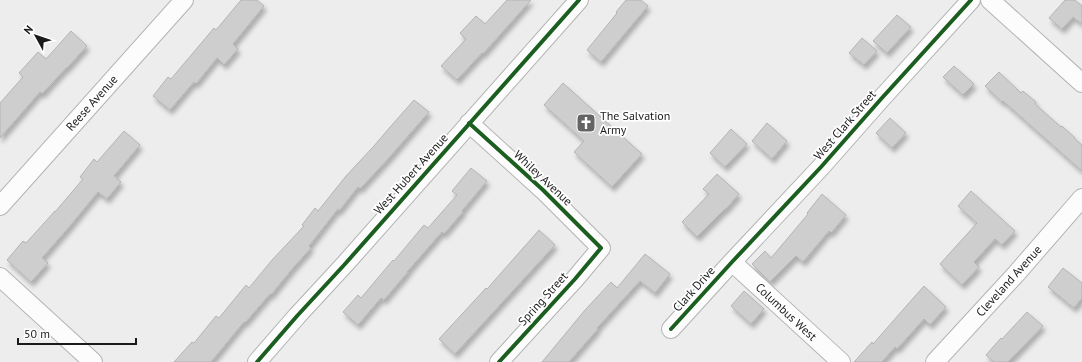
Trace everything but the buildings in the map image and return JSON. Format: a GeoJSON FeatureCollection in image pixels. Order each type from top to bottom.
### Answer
{"type":"FeatureCollection","features":[{"type":"Feature","properties":{"kind":"street","name":"Reese Avenue"},"geometry":{"type":"LineString","coordinates":[[0,206],[184,0]]}},
{"type":"Feature","properties":{"kind":"street","name":"West Hubert Avenue"},"geometry":{"type":"LineString","coordinates":[[257,362],[579,0]]}},
{"type":"Feature","properties":{"kind":"street","name":"West Clark Street"},"geometry":{"type":"LineString","coordinates":[[732,262],[821,167],[970,0]]}},
{"type":"Feature","properties":{"kind":"street"},"geometry":{"type":"LineString","coordinates":[[990,0],[1082,83]]}},
{"type":"Feature","properties":{"kind":"street","name":"Whiley Avenue"},"geometry":{"type":"LineString","coordinates":[[469,124],[543,190],[601,248]]}},
{"type":"Feature","properties":{"kind":"street","name":"Cleveland Avenue"},"geometry":{"type":"LineString","coordinates":[[935,362],[1016,274],[1082,198]]}},
{"type":"Feature","properties":{"kind":"street","name":"Spring Street"},"geometry":{"type":"LineString","coordinates":[[499,362],[575,279],[601,248]]}},
{"type":"Feature","properties":{"kind":"street","name":"Clark Drive"},"geometry":{"type":"LineString","coordinates":[[671,329],[732,262]]}},
{"type":"Feature","properties":{"kind":"street","name":"Columbus West"},"geometry":{"type":"LineString","coordinates":[[732,262],[841,362]]}},
{"type":"Feature","properties":{"kind":"street"},"geometry":{"type":"LineString","coordinates":[[0,277],[93,362]]}},
{"type":"Feature","properties":{"kind":"cycle path"},"geometry":{"type":"LineString","coordinates":[[257,362],[579,0]]}},
{"type":"Feature","properties":{"kind":"cycle path"},"geometry":{"type":"LineString","coordinates":[[671,329],[821,167],[971,0]]}},
{"type":"Feature","properties":{"kind":"cycle path"},"geometry":{"type":"LineString","coordinates":[[469,123],[543,190],[601,248],[575,279],[499,362]]}},
{"type":"Feature","properties":{"kind":"place","name":"The Salvation Army"},"geometry":{"type":"Point","coordinates":[586,123]}}]}
